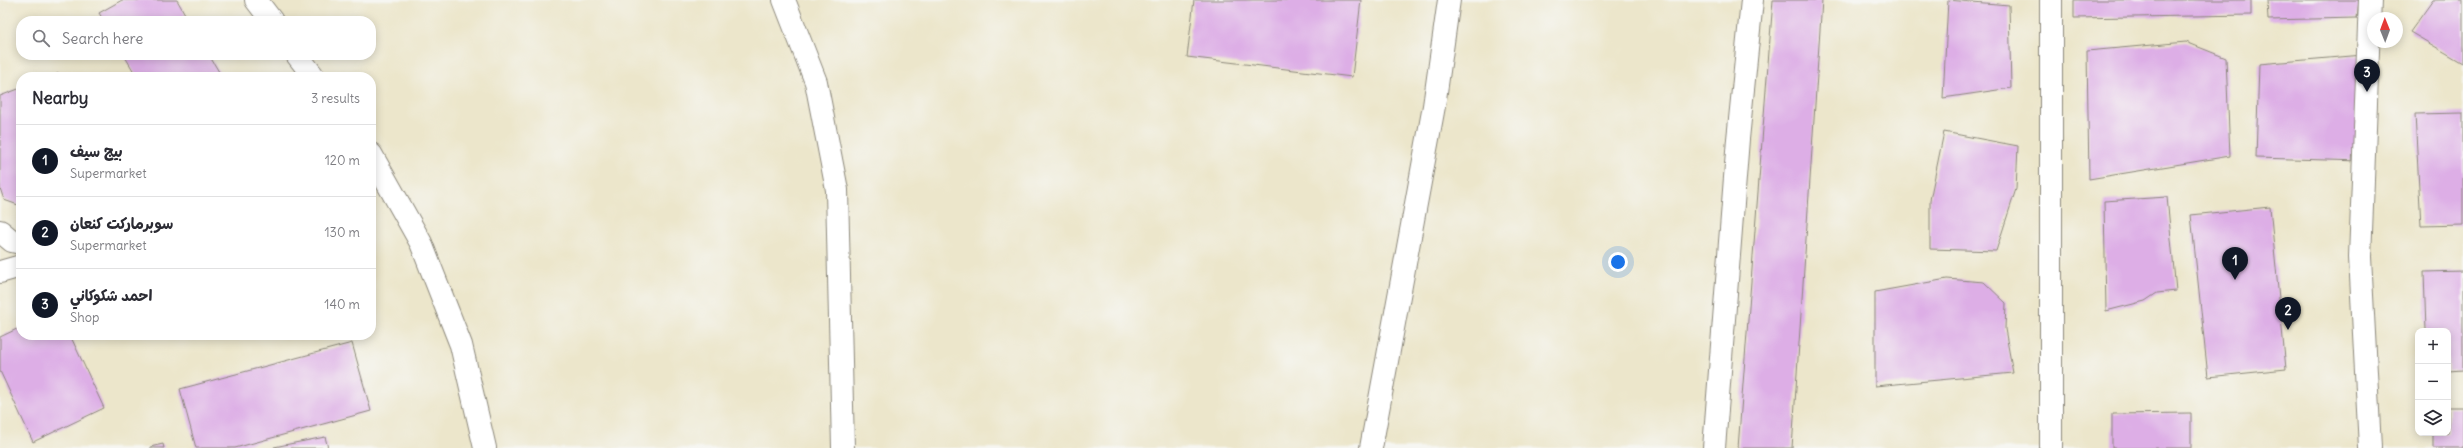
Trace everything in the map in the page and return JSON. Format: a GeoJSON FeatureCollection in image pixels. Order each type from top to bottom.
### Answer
{"type":"FeatureCollection","features":[{"type":"Feature","properties":{"kind":"street"},"geometry":{"type":"LineString","coordinates":[[256,0],[268,16]]}},
{"type":"Feature","properties":{"kind":"street"},"geometry":{"type":"LineString","coordinates":[[784,0],[816,82],[837,190],[843,448]]}},
{"type":"Feature","properties":{"kind":"street"},"geometry":{"type":"LineString","coordinates":[[1372,448],[1394,316],[1434,106],[1449,0]]}},
{"type":"Feature","properties":{"kind":"street"},"geometry":{"type":"LineString","coordinates":[[1714,448],[1738,147],[1752,0]]}},
{"type":"Feature","properties":{"kind":"street"},"geometry":{"type":"LineString","coordinates":[[2051,0],[2051,448]]}},
{"type":"Feature","properties":{"kind":"street"},"geometry":{"type":"LineString","coordinates":[[2370,0],[2360,257],[2370,448]]}},
{"type":"Feature","properties":{"kind":"street"},"geometry":{"type":"LineString","coordinates":[[301,60],[310,72]]}},
{"type":"Feature","properties":{"kind":"street"},"geometry":{"type":"LineString","coordinates":[[376,163],[421,243],[461,345],[485,448]]}},
{"type":"Feature","properties":{"kind":"street"},"geometry":{"type":"LineString","coordinates":[[0,231],[12,241],[16,241]]}},
{"type":"Feature","properties":{"kind":"street"},"geometry":{"type":"LineString","coordinates":[[0,272],[16,267]]}},
{"type":"Feature","properties":{"kind":"building"},"geometry":{"type":"Polygon","coordinates":[[[122,0],[177,0],[186,16],[101,16],[99,13],[122,0]]]}},
{"type":"Feature","properties":{"kind":"building"},"geometry":{"type":"Polygon","coordinates":[[[1194,0],[1361,0],[1352,77],[1187,57],[1194,0]]]}},
{"type":"Feature","properties":{"kind":"building"},"geometry":{"type":"Polygon","coordinates":[[[1773,0],[1822,0],[1792,448],[1738,448],[1773,0]]]}},
{"type":"Feature","properties":{"kind":"building"},"geometry":{"type":"Polygon","coordinates":[[[1948,0],[2009,5],[2011,88],[1943,98],[1948,0]]]}},
{"type":"Feature","properties":{"kind":"building"},"geometry":{"type":"Polygon","coordinates":[[[2074,0],[2251,0],[2251,15],[2074,18],[2074,0]]]}},
{"type":"Feature","properties":{"kind":"building"},"geometry":{"type":"Polygon","coordinates":[[[2267,0],[2359,0],[2357,18],[2268,20],[2267,0]]]}},
{"type":"Feature","properties":{"kind":"building"},"geometry":{"type":"Polygon","coordinates":[[[2433,0],[2463,0],[2463,63],[2410,32],[2433,0]]]}},
{"type":"Feature","properties":{"kind":"building"},"geometry":{"type":"Polygon","coordinates":[[[2186,42],[2226,58],[2230,156],[2089,179],[2087,51],[2186,42]]]}},
{"type":"Feature","properties":{"kind":"building"},"geometry":{"type":"Polygon","coordinates":[[[2363,55],[2362,161],[2256,158],[2259,64],[2363,55]]]}},
{"type":"Feature","properties":{"kind":"building"},"geometry":{"type":"Polygon","coordinates":[[[127,60],[212,60],[219,72],[134,72],[127,60]]]}},
{"type":"Feature","properties":{"kind":"building"},"geometry":{"type":"Polygon","coordinates":[[[16,90],[16,204],[4,200],[0,188],[0,96],[16,90]]]}},
{"type":"Feature","properties":{"kind":"building"},"geometry":{"type":"Polygon","coordinates":[[[2463,113],[2463,225],[2421,226],[2415,114],[2463,113]]]}},
{"type":"Feature","properties":{"kind":"building"},"geometry":{"type":"Polygon","coordinates":[[[1944,132],[2018,146],[2016,189],[1996,251],[1930,249],[1930,200],[1944,132]]]}},
{"type":"Feature","properties":{"kind":"building"},"geometry":{"type":"Polygon","coordinates":[[[2167,197],[2176,291],[2157,293],[2145,301],[2106,311],[2104,201],[2167,197]]]}},
{"type":"Feature","properties":{"kind":"building"},"geometry":{"type":"Polygon","coordinates":[[[2270,207],[2286,369],[2208,377],[2191,215],[2270,207]]]}},
{"type":"Feature","properties":{"kind":"building"},"geometry":{"type":"Polygon","coordinates":[[[2463,271],[2463,370],[2451,371],[2451,328],[2426,328],[2424,272],[2463,271]]]}},
{"type":"Feature","properties":{"kind":"building"},"geometry":{"type":"Polygon","coordinates":[[[1947,279],[1984,282],[2006,303],[2005,329],[2013,373],[1875,386],[1875,292],[1947,279]]]}},
{"type":"Feature","properties":{"kind":"building"},"geometry":{"type":"Polygon","coordinates":[[[16,329],[16,340],[72,340],[104,408],[33,442],[0,371],[0,337],[16,329]]]}},
{"type":"Feature","properties":{"kind":"building"},"geometry":{"type":"Polygon","coordinates":[[[352,343],[371,411],[235,448],[196,448],[180,389],[352,343]]]}},
{"type":"Feature","properties":{"kind":"building"},"geometry":{"type":"Polygon","coordinates":[[[2451,407],[2463,407],[2463,448],[2433,448],[2433,436],[2451,436],[2451,407]]]}},
{"type":"Feature","properties":{"kind":"building"},"geometry":{"type":"Polygon","coordinates":[[[2191,413],[2191,448],[2112,448],[2112,414],[2191,413]]]}},
{"type":"Feature","properties":{"kind":"building"},"geometry":{"type":"Polygon","coordinates":[[[325,437],[328,448],[274,448],[274,447],[325,437]]]}},
{"type":"Feature","properties":{"kind":"building"},"geometry":{"type":"Polygon","coordinates":[[[163,444],[164,448],[150,448],[150,447],[163,444]]]}},
{"type":"Feature","properties":{"kind":"place","name":"احمد شكوكاني"},"geometry":{"type":"Point","coordinates":[2367,92]}},
{"type":"Feature","properties":{"kind":"place","name":"بيج سيف"},"geometry":{"type":"Point","coordinates":[2235,280]}},
{"type":"Feature","properties":{"kind":"place","name":"سوبرماركت كنعان"},"geometry":{"type":"Point","coordinates":[2288,330]}}]}
